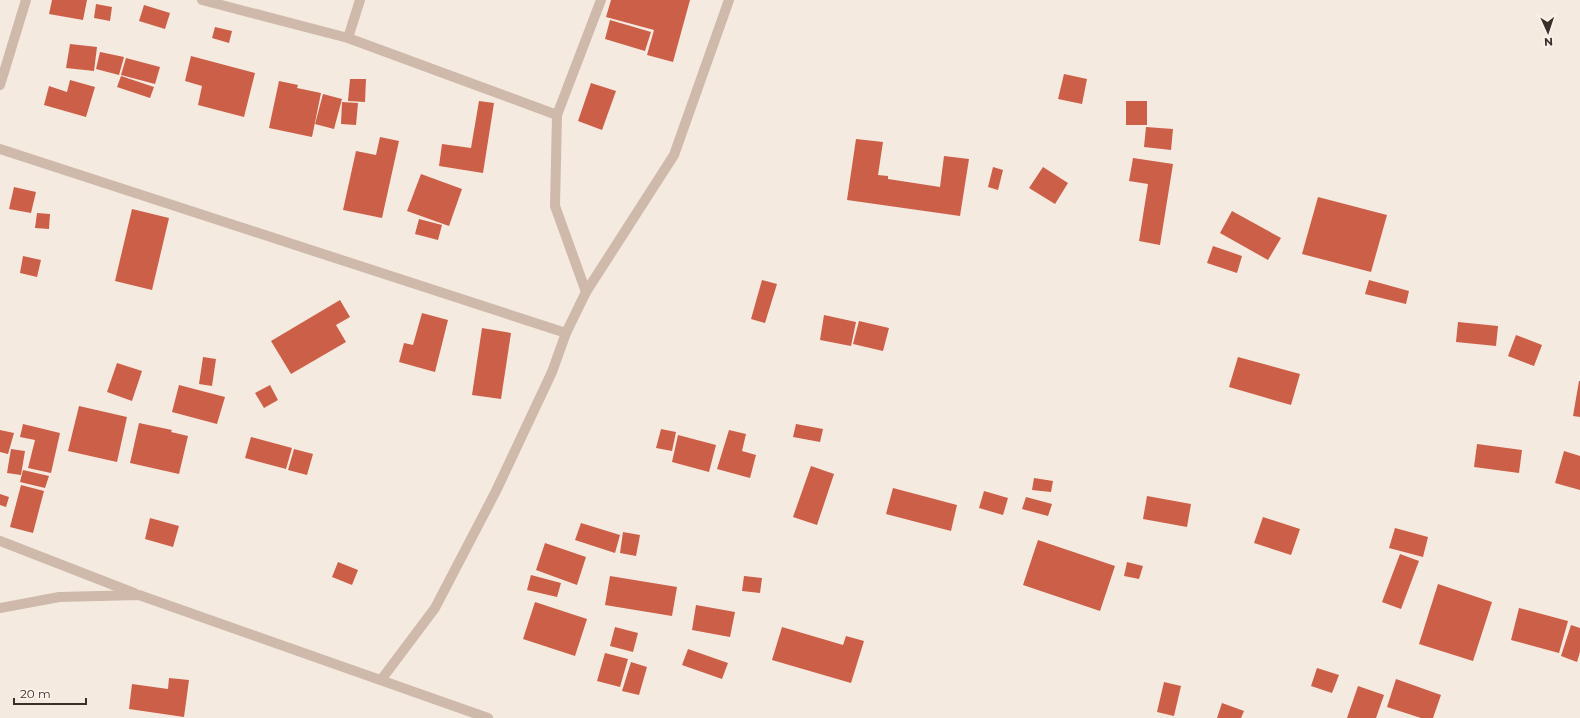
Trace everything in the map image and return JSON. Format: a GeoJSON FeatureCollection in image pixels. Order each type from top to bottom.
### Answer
{"type":"FeatureCollection","features":[{"type":"Feature","properties":{"kind":"street"},"geometry":{"type":"LineString","coordinates":[[0,85],[26,0]]}},
{"type":"Feature","properties":{"kind":"street"},"geometry":{"type":"LineString","coordinates":[[202,0],[348,38],[557,115]]}},
{"type":"Feature","properties":{"kind":"street"},"geometry":{"type":"LineString","coordinates":[[348,38],[360,0]]}},
{"type":"Feature","properties":{"kind":"street"},"geometry":{"type":"LineString","coordinates":[[586,292],[556,206],[557,115],[601,0]]}},
{"type":"Feature","properties":{"kind":"street"},"geometry":{"type":"LineString","coordinates":[[381,680],[435,608],[496,491],[552,372],[566,333],[586,292],[674,155],[729,0]]}},
{"type":"Feature","properties":{"kind":"street"},"geometry":{"type":"LineString","coordinates":[[0,150],[566,333]]}},
{"type":"Feature","properties":{"kind":"street"},"geometry":{"type":"LineString","coordinates":[[0,541],[139,595],[488,718]]}},
{"type":"Feature","properties":{"kind":"street"},"geometry":{"type":"LineString","coordinates":[[0,608],[58,597],[139,595]]}},
{"type":"Feature","properties":{"kind":"building"},"geometry":{"type":"Polygon","coordinates":[[[52,0],[87,0],[83,20],[49,14],[52,0]]]}},
{"type":"Feature","properties":{"kind":"building"},"geometry":{"type":"Polygon","coordinates":[[[611,0],[690,0],[673,62],[647,55],[654,30],[606,17],[611,0]]]}},
{"type":"Feature","properties":{"kind":"building"},"geometry":{"type":"Polygon","coordinates":[[[96,4],[112,7],[110,21],[94,18],[96,4]]]}},
{"type":"Feature","properties":{"kind":"building"},"geometry":{"type":"Polygon","coordinates":[[[144,5],[170,13],[165,29],[139,21],[144,5]]]}},
{"type":"Feature","properties":{"kind":"building"},"geometry":{"type":"Polygon","coordinates":[[[610,20],[651,32],[645,51],[605,39],[610,20]]]}},
{"type":"Feature","properties":{"kind":"building"},"geometry":{"type":"Polygon","coordinates":[[[215,27],[232,31],[229,43],[212,38],[215,27]]]}},
{"type":"Feature","properties":{"kind":"building"},"geometry":{"type":"Polygon","coordinates":[[[70,44],[97,47],[94,71],[66,68],[70,44]]]}},
{"type":"Feature","properties":{"kind":"building"},"geometry":{"type":"Polygon","coordinates":[[[100,52],[124,57],[119,75],[96,69],[100,52]]]}},
{"type":"Feature","properties":{"kind":"building"},"geometry":{"type":"Polygon","coordinates":[[[191,56],[255,73],[244,117],[198,105],[202,86],[185,81],[191,56]]]}},
{"type":"Feature","properties":{"kind":"building"},"geometry":{"type":"Polygon","coordinates":[[[126,58],[160,67],[155,84],[121,75],[126,58]]]}},
{"type":"Feature","properties":{"kind":"building"},"geometry":{"type":"Polygon","coordinates":[[[1064,74],[1087,79],[1082,104],[1058,99],[1064,74]]]}},
{"type":"Feature","properties":{"kind":"building"},"geometry":{"type":"Polygon","coordinates":[[[121,76],[154,87],[150,98],[117,87],[121,76]]]}},
{"type":"Feature","properties":{"kind":"building"},"geometry":{"type":"Polygon","coordinates":[[[350,79],[366,79],[365,102],[348,101],[350,79]]]}},
{"type":"Feature","properties":{"kind":"building"},"geometry":{"type":"Polygon","coordinates":[[[70,80],[95,87],[86,117],[44,105],[49,86],[67,92],[70,80]]]}},
{"type":"Feature","properties":{"kind":"building"},"geometry":{"type":"Polygon","coordinates":[[[279,81],[298,85],[297,88],[321,93],[312,137],[269,128],[279,81]]]}},
{"type":"Feature","properties":{"kind":"building"},"geometry":{"type":"Polygon","coordinates":[[[591,83],[616,91],[602,130],[578,121],[591,83]]]}},
{"type":"Feature","properties":{"kind":"building"},"geometry":{"type":"Polygon","coordinates":[[[323,94],[342,99],[334,129],[315,124],[323,94]]]}},
{"type":"Feature","properties":{"kind":"building"},"geometry":{"type":"Polygon","coordinates":[[[479,101],[494,103],[483,173],[439,166],[442,144],[471,148],[479,101]]]}},
{"type":"Feature","properties":{"kind":"building"},"geometry":{"type":"Polygon","coordinates":[[[1126,101],[1147,101],[1147,125],[1126,125],[1126,101]]]}},
{"type":"Feature","properties":{"kind":"building"},"geometry":{"type":"Polygon","coordinates":[[[342,102],[358,103],[356,125],[341,124],[342,102]]]}},
{"type":"Feature","properties":{"kind":"building"},"geometry":{"type":"Polygon","coordinates":[[[1146,127],[1173,129],[1171,150],[1144,147],[1146,127]]]}},
{"type":"Feature","properties":{"kind":"building"},"geometry":{"type":"Polygon","coordinates":[[[380,137],[399,141],[382,218],[343,210],[356,151],[376,155],[380,137]]]}},
{"type":"Feature","properties":{"kind":"building"},"geometry":{"type":"Polygon","coordinates":[[[856,139],[883,142],[878,175],[888,176],[888,179],[940,187],[944,156],[969,159],[960,216],[847,200],[856,139]]]}},
{"type":"Feature","properties":{"kind":"building"},"geometry":{"type":"Polygon","coordinates":[[[1133,158],[1173,164],[1160,245],[1139,241],[1148,184],[1129,181],[1133,158]]]}},
{"type":"Feature","properties":{"kind":"building"},"geometry":{"type":"Polygon","coordinates":[[[993,167],[1003,170],[998,190],[988,187],[993,167]]]}},
{"type":"Feature","properties":{"kind":"building"},"geometry":{"type":"Polygon","coordinates":[[[1043,167],[1068,183],[1055,204],[1029,188],[1043,167]]]}},
{"type":"Feature","properties":{"kind":"building"},"geometry":{"type":"Polygon","coordinates":[[[421,174],[462,189],[449,226],[407,211],[421,174]]]}},
{"type":"Feature","properties":{"kind":"building"},"geometry":{"type":"Polygon","coordinates":[[[14,187],[36,192],[31,213],[9,209],[14,187]]]}},
{"type":"Feature","properties":{"kind":"building"},"geometry":{"type":"Polygon","coordinates":[[[1318,197],[1387,215],[1371,272],[1302,254],[1318,197]]]}},
{"type":"Feature","properties":{"kind":"building"},"geometry":{"type":"Polygon","coordinates":[[[132,209],[169,218],[152,290],[115,281],[132,209]]]}},
{"type":"Feature","properties":{"kind":"building"},"geometry":{"type":"Polygon","coordinates":[[[1232,211],[1281,238],[1268,260],[1220,233],[1232,211]]]}},
{"type":"Feature","properties":{"kind":"building"},"geometry":{"type":"Polygon","coordinates":[[[37,213],[50,214],[49,229],[35,228],[37,213]]]}},
{"type":"Feature","properties":{"kind":"building"},"geometry":{"type":"Polygon","coordinates":[[[419,219],[442,225],[438,240],[415,234],[419,219]]]}},
{"type":"Feature","properties":{"kind":"building"},"geometry":{"type":"Polygon","coordinates":[[[1213,246],[1242,256],[1237,273],[1207,263],[1213,246]]]}},
{"type":"Feature","properties":{"kind":"building"},"geometry":{"type":"Polygon","coordinates":[[[23,256],[41,260],[37,277],[20,273],[23,256]]]}},
{"type":"Feature","properties":{"kind":"building"},"geometry":{"type":"Polygon","coordinates":[[[762,280],[777,284],[765,323],[751,319],[762,280]]]}},
{"type":"Feature","properties":{"kind":"building"},"geometry":{"type":"Polygon","coordinates":[[[1369,280],[1409,291],[1406,304],[1365,294],[1369,280]]]}},
{"type":"Feature","properties":{"kind":"building"},"geometry":{"type":"Polygon","coordinates":[[[340,300],[350,317],[336,325],[346,342],[291,374],[271,341],[340,300]]]}},
{"type":"Feature","properties":{"kind":"building"},"geometry":{"type":"Polygon","coordinates":[[[422,313],[448,320],[435,372],[399,362],[404,343],[413,345],[422,313]]]}},
{"type":"Feature","properties":{"kind":"building"},"geometry":{"type":"Polygon","coordinates":[[[824,315],[856,322],[851,346],[820,340],[824,315]]]}},
{"type":"Feature","properties":{"kind":"building"},"geometry":{"type":"Polygon","coordinates":[[[859,321],[889,328],[883,351],[853,344],[859,321]]]}},
{"type":"Feature","properties":{"kind":"building"},"geometry":{"type":"Polygon","coordinates":[[[1458,322],[1498,326],[1496,346],[1456,342],[1458,322]]]}},
{"type":"Feature","properties":{"kind":"building"},"geometry":{"type":"Polygon","coordinates":[[[482,328],[511,333],[501,399],[472,395],[482,328]]]}},
{"type":"Feature","properties":{"kind":"building"},"geometry":{"type":"Polygon","coordinates":[[[1516,335],[1542,345],[1534,366],[1508,356],[1516,335]]]}},
{"type":"Feature","properties":{"kind":"building"},"geometry":{"type":"Polygon","coordinates":[[[203,357],[216,359],[212,386],[199,384],[203,357]]]}},
{"type":"Feature","properties":{"kind":"building"},"geometry":{"type":"Polygon","coordinates":[[[1238,357],[1300,374],[1291,405],[1229,387],[1238,357]]]}},
{"type":"Feature","properties":{"kind":"building"},"geometry":{"type":"Polygon","coordinates":[[[117,363],[142,371],[132,401],[107,392],[117,363]]]}},
{"type":"Feature","properties":{"kind":"building"},"geometry":{"type":"Polygon","coordinates":[[[1580,381],[1580,417],[1573,416],[1580,381]]]}},
{"type":"Feature","properties":{"kind":"building"},"geometry":{"type":"Polygon","coordinates":[[[179,385],[225,397],[217,424],[172,412],[179,385]]]}},
{"type":"Feature","properties":{"kind":"building"},"geometry":{"type":"Polygon","coordinates":[[[270,385],[278,400],[264,408],[255,393],[270,385]]]}},
{"type":"Feature","properties":{"kind":"building"},"geometry":{"type":"Polygon","coordinates":[[[79,406],[127,417],[117,462],[68,451],[79,406]]]}},
{"type":"Feature","properties":{"kind":"building"},"geometry":{"type":"Polygon","coordinates":[[[139,423],[172,430],[171,432],[188,436],[179,474],[130,463],[139,423]]]}},
{"type":"Feature","properties":{"kind":"building"},"geometry":{"type":"Polygon","coordinates":[[[23,424],[60,433],[51,473],[28,468],[35,440],[20,437],[23,424]]]}},
{"type":"Feature","properties":{"kind":"building"},"geometry":{"type":"Polygon","coordinates":[[[796,424],[823,429],[820,442],[793,437],[796,424]]]}},
{"type":"Feature","properties":{"kind":"building"},"geometry":{"type":"Polygon","coordinates":[[[661,429],[676,432],[672,451],[656,448],[661,429]]]}},
{"type":"Feature","properties":{"kind":"building"},"geometry":{"type":"Polygon","coordinates":[[[0,430],[14,433],[8,454],[0,452],[0,430]]]}},
{"type":"Feature","properties":{"kind":"building"},"geometry":{"type":"Polygon","coordinates":[[[729,430],[746,434],[742,451],[756,455],[750,478],[717,469],[729,430]]]}},
{"type":"Feature","properties":{"kind":"building"},"geometry":{"type":"Polygon","coordinates":[[[678,435],[716,445],[709,472],[672,462],[678,435]]]}},
{"type":"Feature","properties":{"kind":"building"},"geometry":{"type":"Polygon","coordinates":[[[251,437],[292,448],[286,469],[245,458],[251,437]]]}},
{"type":"Feature","properties":{"kind":"building"},"geometry":{"type":"Polygon","coordinates":[[[1477,444],[1522,450],[1519,473],[1474,467],[1477,444]]]}},
{"type":"Feature","properties":{"kind":"building"},"geometry":{"type":"Polygon","coordinates":[[[11,449],[25,451],[21,475],[7,473],[11,449]]]}},
{"type":"Feature","properties":{"kind":"building"},"geometry":{"type":"Polygon","coordinates":[[[294,449],[313,454],[307,475],[288,470],[294,449]]]}},
{"type":"Feature","properties":{"kind":"building"},"geometry":{"type":"Polygon","coordinates":[[[1564,451],[1580,456],[1580,490],[1555,483],[1564,451]]]}},
{"type":"Feature","properties":{"kind":"building"},"geometry":{"type":"Polygon","coordinates":[[[811,466],[834,474],[817,525],[793,517],[811,466]]]}},
{"type":"Feature","properties":{"kind":"building"},"geometry":{"type":"Polygon","coordinates":[[[23,470],[49,476],[45,488],[20,482],[23,470]]]}},
{"type":"Feature","properties":{"kind":"building"},"geometry":{"type":"Polygon","coordinates":[[[1034,478],[1053,481],[1051,492],[1032,490],[1034,478]]]}},
{"type":"Feature","properties":{"kind":"building"},"geometry":{"type":"Polygon","coordinates":[[[21,485],[44,491],[33,533],[10,527],[21,485]]]}},
{"type":"Feature","properties":{"kind":"building"},"geometry":{"type":"Polygon","coordinates":[[[893,488],[957,505],[951,531],[886,514],[893,488]]]}},
{"type":"Feature","properties":{"kind":"building"},"geometry":{"type":"Polygon","coordinates":[[[984,491],[1008,498],[1003,515],[979,508],[984,491]]]}},
{"type":"Feature","properties":{"kind":"building"},"geometry":{"type":"Polygon","coordinates":[[[0,494],[9,497],[6,507],[0,505],[0,494]]]}},
{"type":"Feature","properties":{"kind":"building"},"geometry":{"type":"Polygon","coordinates":[[[1147,496],[1191,504],[1187,527],[1143,519],[1147,496]]]}},
{"type":"Feature","properties":{"kind":"building"},"geometry":{"type":"Polygon","coordinates":[[[1026,497],[1052,504],[1048,516],[1022,509],[1026,497]]]}},
{"type":"Feature","properties":{"kind":"building"},"geometry":{"type":"Polygon","coordinates":[[[1263,517],[1300,529],[1291,555],[1254,543],[1263,517]]]}},
{"type":"Feature","properties":{"kind":"building"},"geometry":{"type":"Polygon","coordinates":[[[150,518],[179,526],[173,547],[145,539],[150,518]]]}},
{"type":"Feature","properties":{"kind":"building"},"geometry":{"type":"Polygon","coordinates":[[[581,523],[620,535],[615,553],[575,540],[581,523]]]}},
{"type":"Feature","properties":{"kind":"building"},"geometry":{"type":"Polygon","coordinates":[[[1395,528],[1428,537],[1423,557],[1389,548],[1395,528]]]}},
{"type":"Feature","properties":{"kind":"building"},"geometry":{"type":"Polygon","coordinates":[[[623,532],[640,535],[636,556],[620,553],[623,532]]]}},
{"type":"Feature","properties":{"kind":"building"},"geometry":{"type":"Polygon","coordinates":[[[1038,540],[1115,566],[1100,611],[1023,585],[1038,540]]]}},
{"type":"Feature","properties":{"kind":"building"},"geometry":{"type":"Polygon","coordinates":[[[545,543],[586,557],[577,585],[536,570],[545,543]]]}},
{"type":"Feature","properties":{"kind":"building"},"geometry":{"type":"Polygon","coordinates":[[[1400,554],[1419,561],[1401,609],[1382,602],[1400,554]]]}},
{"type":"Feature","properties":{"kind":"building"},"geometry":{"type":"Polygon","coordinates":[[[338,562],[358,570],[352,585],[332,577],[338,562]]]}},
{"type":"Feature","properties":{"kind":"building"},"geometry":{"type":"Polygon","coordinates":[[[1127,562],[1143,566],[1139,579],[1124,576],[1127,562]]]}},
{"type":"Feature","properties":{"kind":"building"},"geometry":{"type":"Polygon","coordinates":[[[531,575],[561,583],[557,597],[527,590],[531,575]]]}},
{"type":"Feature","properties":{"kind":"building"},"geometry":{"type":"Polygon","coordinates":[[[610,576],[677,587],[672,616],[605,605],[610,576]]]}},
{"type":"Feature","properties":{"kind":"building"},"geometry":{"type":"Polygon","coordinates":[[[744,576],[762,578],[760,593],[742,591],[744,576]]]}},
{"type":"Feature","properties":{"kind":"building"},"geometry":{"type":"Polygon","coordinates":[[[1438,584],[1492,602],[1473,661],[1419,644],[1438,584]]]}},
{"type":"Feature","properties":{"kind":"building"},"geometry":{"type":"Polygon","coordinates":[[[535,602],[587,619],[575,656],[523,639],[535,602]]]}},
{"type":"Feature","properties":{"kind":"building"},"geometry":{"type":"Polygon","coordinates":[[[696,605],[735,612],[730,637],[692,630],[696,605]]]}},
{"type":"Feature","properties":{"kind":"building"},"geometry":{"type":"Polygon","coordinates":[[[1519,608],[1568,621],[1559,653],[1511,640],[1519,608]]]}},
{"type":"Feature","properties":{"kind":"building"},"geometry":{"type":"Polygon","coordinates":[[[1571,625],[1580,628],[1580,652],[1577,662],[1561,656],[1571,625]]]}},
{"type":"Feature","properties":{"kind":"building"},"geometry":{"type":"Polygon","coordinates":[[[615,627],[638,633],[633,652],[610,646],[615,627]]]}},
{"type":"Feature","properties":{"kind":"building"},"geometry":{"type":"Polygon","coordinates":[[[782,627],[843,645],[846,636],[864,641],[851,683],[772,660],[782,627]]]}},
{"type":"Feature","properties":{"kind":"building"},"geometry":{"type":"Polygon","coordinates":[[[688,649],[728,663],[722,679],[682,665],[688,649]]]}},
{"type":"Feature","properties":{"kind":"building"},"geometry":{"type":"Polygon","coordinates":[[[605,653],[628,659],[620,687],[597,681],[605,653]]]}},
{"type":"Feature","properties":{"kind":"building"},"geometry":{"type":"Polygon","coordinates":[[[631,662],[647,667],[639,695],[622,691],[631,662]]]}},
{"type":"Feature","properties":{"kind":"building"},"geometry":{"type":"Polygon","coordinates":[[[1317,668],[1339,675],[1332,693],[1311,686],[1317,668]]]}},
{"type":"Feature","properties":{"kind":"building"},"geometry":{"type":"Polygon","coordinates":[[[169,678],[189,680],[184,717],[129,709],[132,684],[168,689],[169,678]]]}},
{"type":"Feature","properties":{"kind":"building"},"geometry":{"type":"Polygon","coordinates":[[[1396,679],[1441,695],[1433,718],[1421,718],[1387,707],[1396,679]]]}},
{"type":"Feature","properties":{"kind":"building"},"geometry":{"type":"Polygon","coordinates":[[[1164,682],[1181,686],[1174,716],[1157,712],[1164,682]]]}},
{"type":"Feature","properties":{"kind":"building"},"geometry":{"type":"Polygon","coordinates":[[[1358,686],[1384,695],[1376,718],[1347,718],[1358,686]]]}},
{"type":"Feature","properties":{"kind":"building"},"geometry":{"type":"Polygon","coordinates":[[[1222,703],[1244,711],[1241,718],[1217,718],[1222,703]]]}}]}
